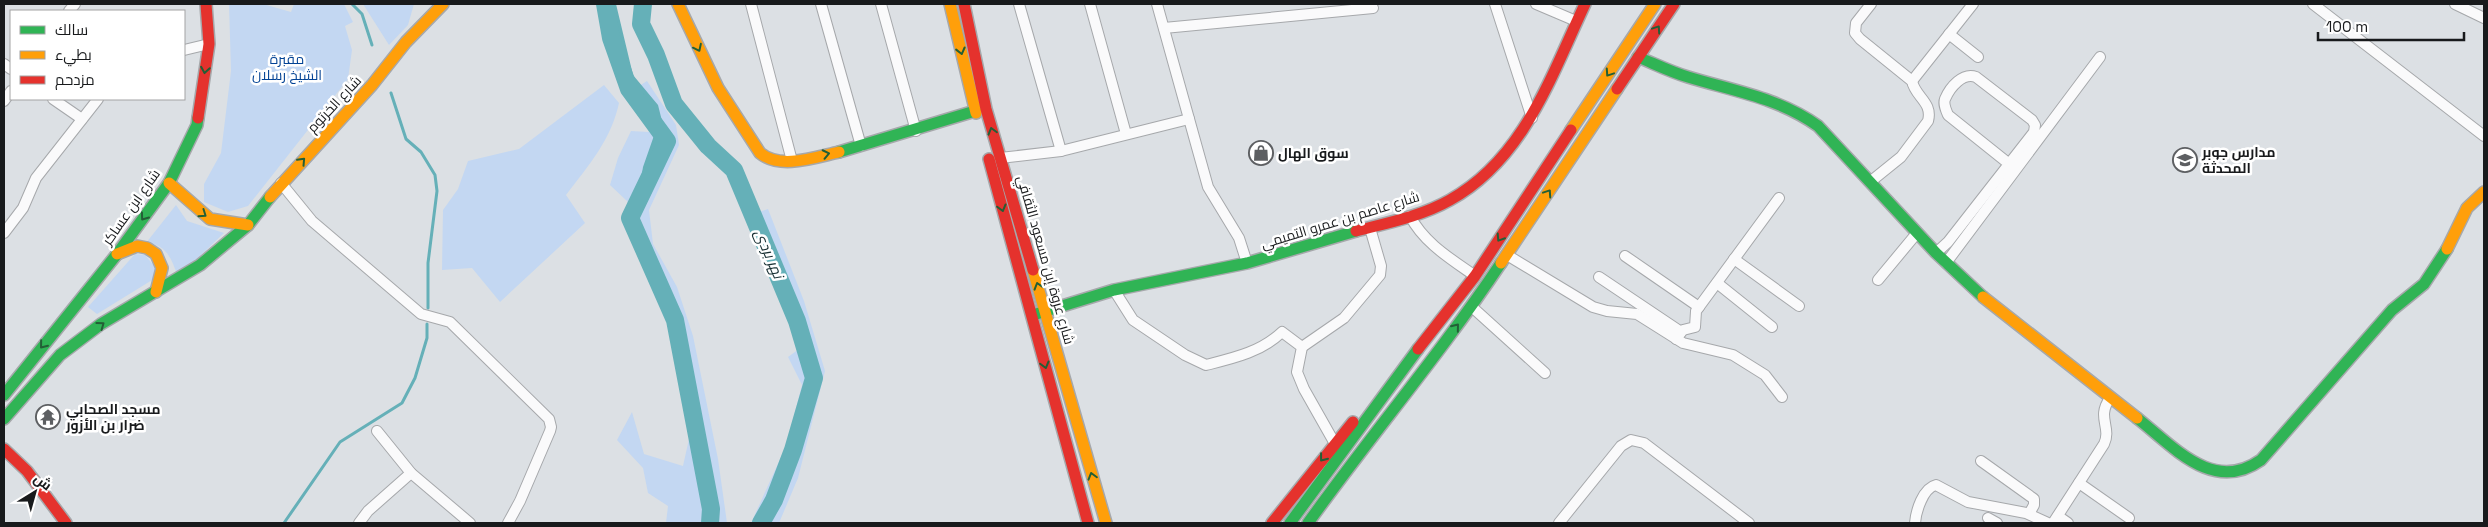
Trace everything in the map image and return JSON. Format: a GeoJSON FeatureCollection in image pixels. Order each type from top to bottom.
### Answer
{"type":"FeatureCollection","features":[{"type":"Feature","properties":{"kind":"main road","name":"شارع ابن عساكر"},"geometry":{"type":"LineString","coordinates":[[4,394],[117,254],[168,183],[197,125],[209,44],[206,4]]}},
{"type":"Feature","properties":{"kind":"main road"},"geometry":{"type":"LineString","coordinates":[[406,42],[426,4]]}},
{"type":"Feature","properties":{"kind":"main road","name":"شارع الخرتوم"},"geometry":{"type":"LineString","coordinates":[[248,225],[281,183],[372,85],[406,42],[442,4]]}},
{"type":"Feature","properties":{"kind":"main road"},"geometry":{"type":"LineString","coordinates":[[678,4],[716,85],[757,149],[771,162],[792,161],[861,146],[916,131],[976,110]]}},
{"type":"Feature","properties":{"kind":"main road","name":"شارع عروة إبن مسعود الثقافي"},"geometry":{"type":"LineString","coordinates":[[950,4],[976,110],[1088,523]]}},
{"type":"Feature","properties":{"kind":"main road","name":"شارع عروة إبن مسعود الثقافي"},"geometry":{"type":"LineString","coordinates":[[964,4],[986,109],[1106,523]]}},
{"type":"Feature","properties":{"kind":"main road","name":"شارع عاصم بن عمرو التميمي"},"geometry":{"type":"LineString","coordinates":[[1032,316],[1114,290],[1247,263],[1410,216],[1450,200],[1484,175],[1513,146],[1532,118],[1584,4]]}},
{"type":"Feature","properties":{"kind":"main road"},"geometry":{"type":"LineString","coordinates":[[1290,523],[1402,369],[1475,276],[1655,4]]}},
{"type":"Feature","properties":{"kind":"main road"},"geometry":{"type":"LineString","coordinates":[[1313,521],[1434,355],[1472,307],[1674,4]]}},
{"type":"Feature","properties":{"kind":"main road"},"geometry":{"type":"LineString","coordinates":[[1638,57],[1689,77],[1736,89],[1804,115],[1818,126],[1946,263],[2022,331],[2203,468],[2223,474],[2244,471],[2253,466],[2392,310],[2424,284],[2443,256],[2467,208],[2484,192]]}},
{"type":"Feature","properties":{"kind":"main road"},"geometry":{"type":"LineString","coordinates":[[168,183],[210,219],[248,225]]}},
{"type":"Feature","properties":{"kind":"main road"},"geometry":{"type":"LineString","coordinates":[[4,419],[34,382],[60,355],[101,324],[200,265],[248,225]]}},
{"type":"Feature","properties":{"kind":"main road"},"geometry":{"type":"LineString","coordinates":[[117,254],[137,246],[147,248],[156,254],[162,268],[156,292]]}},
{"type":"Feature","properties":{"kind":"main road"},"geometry":{"type":"LineString","coordinates":[[1272,523],[1334,442],[1402,369]]}},
{"type":"Feature","properties":{"kind":"main road"},"geometry":{"type":"LineString","coordinates":[[4,450],[27,471],[66,523]]}},
{"type":"Feature","properties":{"kind":"street"},"geometry":{"type":"LineString","coordinates":[[751,4],[792,161]]}},
{"type":"Feature","properties":{"kind":"street"},"geometry":{"type":"LineString","coordinates":[[821,4],[861,146]]}},
{"type":"Feature","properties":{"kind":"street"},"geometry":{"type":"LineString","coordinates":[[881,4],[916,131]]}},
{"type":"Feature","properties":{"kind":"street"},"geometry":{"type":"LineString","coordinates":[[1019,4],[1060,151]]}},
{"type":"Feature","properties":{"kind":"street"},"geometry":{"type":"LineString","coordinates":[[1090,4],[1126,134]]}},
{"type":"Feature","properties":{"kind":"street"},"geometry":{"type":"LineString","coordinates":[[1157,4],[1208,187],[1240,238],[1247,263]]}},
{"type":"Feature","properties":{"kind":"street"},"geometry":{"type":"LineString","coordinates":[[1495,4],[1532,118]]}},
{"type":"Feature","properties":{"kind":"street"},"geometry":{"type":"LineString","coordinates":[[1536,4],[1576,21]]}},
{"type":"Feature","properties":{"kind":"street"},"geometry":{"type":"LineString","coordinates":[[1870,182],[1901,158],[1928,121],[1930,114],[1928,106],[1913,87],[1912,81],[1860,40],[1855,33],[1856,23],[1871,4]]}},
{"type":"Feature","properties":{"kind":"street"},"geometry":{"type":"LineString","coordinates":[[1912,81],[1973,4]]}},
{"type":"Feature","properties":{"kind":"street"},"geometry":{"type":"LineString","coordinates":[[2313,4],[2484,136]]}},
{"type":"Feature","properties":{"kind":"street"},"geometry":{"type":"LineString","coordinates":[[2455,4],[2484,18]]}},
{"type":"Feature","properties":{"kind":"street"},"geometry":{"type":"LineString","coordinates":[[1164,28],[1373,8]]}},
{"type":"Feature","properties":{"kind":"street"},"geometry":{"type":"LineString","coordinates":[[1949,34],[1978,57]]}},
{"type":"Feature","properties":{"kind":"street"},"geometry":{"type":"LineString","coordinates":[[185,50],[209,44]]}},
{"type":"Feature","properties":{"kind":"street"},"geometry":{"type":"LineString","coordinates":[[1946,263],[2100,57]]}},
{"type":"Feature","properties":{"kind":"street"},"geometry":{"type":"LineString","coordinates":[[1936,253],[1948,242],[2034,132],[2035,125],[2032,120],[1976,77],[1969,74],[1963,77],[1945,99],[1944,106],[1948,115],[2008,163]]}},
{"type":"Feature","properties":{"kind":"street"},"geometry":{"type":"LineString","coordinates":[[54,100],[82,119]]}},
{"type":"Feature","properties":{"kind":"street"},"geometry":{"type":"LineString","coordinates":[[4,233],[23,208],[36,178],[97,100]]}},
{"type":"Feature","properties":{"kind":"street"},"geometry":{"type":"LineString","coordinates":[[1000,158],[1060,151],[1189,118]]}},
{"type":"Feature","properties":{"kind":"street"},"geometry":{"type":"LineString","coordinates":[[281,183],[312,221],[421,314],[450,322],[548,419],[551,426],[550,431],[520,501],[508,523]]}},
{"type":"Feature","properties":{"kind":"street"},"geometry":{"type":"LineString","coordinates":[[1678,335],[1695,327],[1695,314],[1699,307],[1778,198]]}},
{"type":"Feature","properties":{"kind":"street"},"geometry":{"type":"LineString","coordinates":[[1410,216],[1416,227],[1432,245],[1475,276]]}},
{"type":"Feature","properties":{"kind":"street"},"geometry":{"type":"LineString","coordinates":[[1334,442],[1304,389],[1297,372],[1302,347],[1344,318],[1380,275],[1381,266],[1370,228]]}},
{"type":"Feature","properties":{"kind":"street"},"geometry":{"type":"LineString","coordinates":[[1878,280],[1917,233]]}},
{"type":"Feature","properties":{"kind":"street"},"geometry":{"type":"LineString","coordinates":[[1507,255],[1587,304],[1607,311],[1629,312],[1643,316],[1678,335]]}},
{"type":"Feature","properties":{"kind":"street"},"geometry":{"type":"LineString","coordinates":[[1625,256],[1699,307]]}},
{"type":"Feature","properties":{"kind":"street"},"geometry":{"type":"LineString","coordinates":[[1734,259],[1799,306]]}},
{"type":"Feature","properties":{"kind":"street"},"geometry":{"type":"LineString","coordinates":[[1600,277],[1678,335],[1688,345],[1724,352],[1742,359],[1765,375],[1782,396]]}},
{"type":"Feature","properties":{"kind":"street"},"geometry":{"type":"LineString","coordinates":[[1716,283],[1772,327]]}},
{"type":"Feature","properties":{"kind":"street"},"geometry":{"type":"LineString","coordinates":[[1114,290],[1133,320],[1186,355],[1206,365],[1256,350],[1270,343],[1282,332],[1302,347]]}},
{"type":"Feature","properties":{"kind":"street"},"geometry":{"type":"LineString","coordinates":[[1472,307],[1545,373]]}},
{"type":"Feature","properties":{"kind":"street"},"geometry":{"type":"LineString","coordinates":[[2068,523],[2055,520],[2106,440],[2103,416],[2110,398]]}},
{"type":"Feature","properties":{"kind":"street"},"geometry":{"type":"LineString","coordinates":[[377,431],[411,473],[470,523]]}},
{"type":"Feature","properties":{"kind":"street"},"geometry":{"type":"LineString","coordinates":[[1559,523],[1621,446],[1631,440],[1644,443],[1749,523]]}},
{"type":"Feature","properties":{"kind":"street"},"geometry":{"type":"LineString","coordinates":[[1981,461],[2034,499],[2034,505],[2029,514]]}},
{"type":"Feature","properties":{"kind":"street"},"geometry":{"type":"LineString","coordinates":[[359,523],[368,511],[411,473]]}},
{"type":"Feature","properties":{"kind":"street"},"geometry":{"type":"LineString","coordinates":[[2079,483],[2129,518]]}},
{"type":"Feature","properties":{"kind":"street"},"geometry":{"type":"LineString","coordinates":[[1916,523],[1919,505],[1929,488],[1936,485],[1975,504],[2029,514],[2048,523]]}},
{"type":"Feature","properties":{"kind":"green space","name":"مقبرة الشيخ رسلان"},"geometry":{"type":"Polygon","coordinates":[[[229,4],[263,4],[291,12],[294,4],[344,4],[353,22],[345,26],[352,50],[348,79],[248,206],[228,212],[204,202],[204,184],[221,153],[231,71],[229,4]]]}},
{"type":"Feature","properties":{"kind":"green space"},"geometry":{"type":"Polygon","coordinates":[[[363,4],[414,4],[408,25],[389,45],[363,4]]]}},
{"type":"Feature","properties":{"kind":"green space"},"geometry":{"type":"Polygon","coordinates":[[[647,81],[676,125],[679,145],[649,210],[653,244],[677,287],[693,336],[718,459],[727,523],[666,523],[668,506],[648,493],[643,468],[617,440],[632,412],[644,454],[683,466],[691,430],[681,392],[673,334],[653,289],[637,226],[627,201],[610,185],[618,158],[631,131],[649,132],[636,88],[647,81]]]}},
{"type":"Feature","properties":{"kind":"green space"},"geometry":{"type":"Polygon","coordinates":[[[604,85],[619,103],[611,129],[598,152],[566,195],[585,223],[500,302],[472,268],[442,270],[443,210],[458,189],[468,161],[519,149],[604,85]]]}},
{"type":"Feature","properties":{"kind":"green space"},"geometry":{"type":"Polygon","coordinates":[[[176,205],[187,221],[224,233],[178,277],[168,254],[159,246],[146,243],[176,205]]]}},
{"type":"Feature","properties":{"kind":"green space"},"geometry":{"type":"Polygon","coordinates":[[[768,209],[804,301],[825,371],[798,478],[779,523],[751,523],[786,446],[802,385],[788,357],[799,349],[790,319],[746,216],[768,209]]]}},
{"type":"Feature","properties":{"kind":"green space"},"geometry":{"type":"Polygon","coordinates":[[[135,254],[145,255],[155,267],[157,277],[97,314],[88,307],[135,254]]]}},
{"type":"Feature","properties":{"kind":"shaded area"},"geometry":{"type":"Polygon","coordinates":[[[603,4],[616,4],[633,75],[658,105],[667,141],[637,203],[643,167],[657,127],[629,89],[611,38],[603,4]]]}},
{"type":"Feature","properties":{"kind":"waterway"},"geometry":{"type":"LineString","coordinates":[[352,4],[362,14],[372,45]]}},
{"type":"Feature","properties":{"kind":"waterway","name":"نهر بردى"},"geometry":{"type":"LineString","coordinates":[[605,4],[611,38],[629,89],[667,141],[630,218],[675,320],[711,509],[710,523]]}},
{"type":"Feature","properties":{"kind":"waterway","name":"نهر بردى"},"geometry":{"type":"LineString","coordinates":[[643,4],[641,24],[656,55],[674,104],[708,146],[734,170],[797,321],[814,378],[793,450],[774,500],[761,523]]}},
{"type":"Feature","properties":{"kind":"waterway"},"geometry":{"type":"LineString","coordinates":[[391,93],[406,139],[421,152],[435,175],[437,191],[428,263],[428,308]]}},
{"type":"Feature","properties":{"kind":"waterway"},"geometry":{"type":"LineString","coordinates":[[284,523],[340,442],[402,403],[415,378],[427,338],[427,324]]}},
{"type":"Feature","properties":{"kind":"traffic: fast"},"geometry":{"type":"LineString","coordinates":[[1638,57],[1682,75],[1772,102],[1803,116],[1818,126],[1936,253],[1983,297]]}},
{"type":"Feature","properties":{"kind":"traffic: fast"},"geometry":{"type":"LineString","coordinates":[[839,152],[975,111]]}},
{"type":"Feature","properties":{"kind":"traffic: fast"},"geometry":{"type":"LineString","coordinates":[[4,395],[117,254],[169,183],[197,125],[198,118]]}},
{"type":"Feature","properties":{"kind":"traffic: fast"},"geometry":{"type":"LineString","coordinates":[[4,419],[60,355],[101,324],[200,265],[248,225],[270,197]]}},
{"type":"Feature","properties":{"kind":"traffic: fast"},"geometry":{"type":"LineString","coordinates":[[1033,315],[1114,290],[1247,263],[1356,231]]}},
{"type":"Feature","properties":{"kind":"traffic: fast"},"geometry":{"type":"LineString","coordinates":[[2137,418],[2180,453],[2195,463],[2210,469],[2227,472],[2243,469],[2261,460],[2392,310],[2424,284],[2447,249]]}},
{"type":"Feature","properties":{"kind":"traffic: fast"},"geometry":{"type":"LineString","coordinates":[[1308,523],[1430,362],[1501,263]]}},
{"type":"Feature","properties":{"kind":"traffic: fast"},"geometry":{"type":"LineString","coordinates":[[1290,523],[1418,349]]}},
{"type":"Feature","properties":{"kind":"traffic: slow"},"geometry":{"type":"LineString","coordinates":[[270,197],[372,85],[406,42],[443,4]]}},
{"type":"Feature","properties":{"kind":"traffic: slow"},"geometry":{"type":"LineString","coordinates":[[678,4],[718,88],[760,153],[778,161],[798,161],[839,152]]}},
{"type":"Feature","properties":{"kind":"traffic: slow"},"geometry":{"type":"LineString","coordinates":[[950,4],[976,113]]}},
{"type":"Feature","properties":{"kind":"traffic: slow"},"geometry":{"type":"LineString","coordinates":[[1571,130],[1655,4]]}},
{"type":"Feature","properties":{"kind":"traffic: slow"},"geometry":{"type":"LineString","coordinates":[[1501,263],[1617,89]]}},
{"type":"Feature","properties":{"kind":"traffic: slow"},"geometry":{"type":"LineString","coordinates":[[169,183],[210,219],[248,225]]}},
{"type":"Feature","properties":{"kind":"traffic: slow"},"geometry":{"type":"LineString","coordinates":[[2447,249],[2467,208],[2484,192]]}},
{"type":"Feature","properties":{"kind":"traffic: slow"},"geometry":{"type":"LineString","coordinates":[[117,254],[137,246],[147,248],[156,254],[162,268],[156,292]]}},
{"type":"Feature","properties":{"kind":"traffic: slow"},"geometry":{"type":"LineString","coordinates":[[1033,270],[1106,523]]}},
{"type":"Feature","properties":{"kind":"traffic: slow"},"geometry":{"type":"LineString","coordinates":[[1983,297],[2137,418]]}},
{"type":"Feature","properties":{"kind":"traffic: jam"},"geometry":{"type":"LineString","coordinates":[[198,118],[209,44],[206,4]]}},
{"type":"Feature","properties":{"kind":"traffic: jam"},"geometry":{"type":"LineString","coordinates":[[964,4],[986,109],[1033,270]]}},
{"type":"Feature","properties":{"kind":"traffic: jam"},"geometry":{"type":"LineString","coordinates":[[1356,231],[1439,206],[1476,183],[1498,162],[1516,139],[1547,87],[1585,4]]}},
{"type":"Feature","properties":{"kind":"traffic: jam"},"geometry":{"type":"LineString","coordinates":[[1617,89],[1674,4]]}},
{"type":"Feature","properties":{"kind":"traffic: jam"},"geometry":{"type":"LineString","coordinates":[[1418,349],[1475,276],[1571,130]]}},
{"type":"Feature","properties":{"kind":"traffic: jam"},"geometry":{"type":"LineString","coordinates":[[989,159],[1088,523]]}},
{"type":"Feature","properties":{"kind":"traffic: jam"},"geometry":{"type":"LineString","coordinates":[[1272,523],[1353,422]]}},
{"type":"Feature","properties":{"kind":"traffic: jam"},"geometry":{"type":"LineString","coordinates":[[4,449],[27,471],[66,523]]}},
{"type":"Feature","properties":{"kind":"place","name":"سوق الهال"},"geometry":{"type":"Point","coordinates":[1261,153]}},
{"type":"Feature","properties":{"kind":"place","name":"مدارس جوبر المحدثة"},"geometry":{"type":"Point","coordinates":[2185,160]}},
{"type":"Feature","properties":{"kind":"place","name":"مسجد الصحابي ضرار بن الأزور"},"geometry":{"type":"Point","coordinates":[48,417]}}]}
